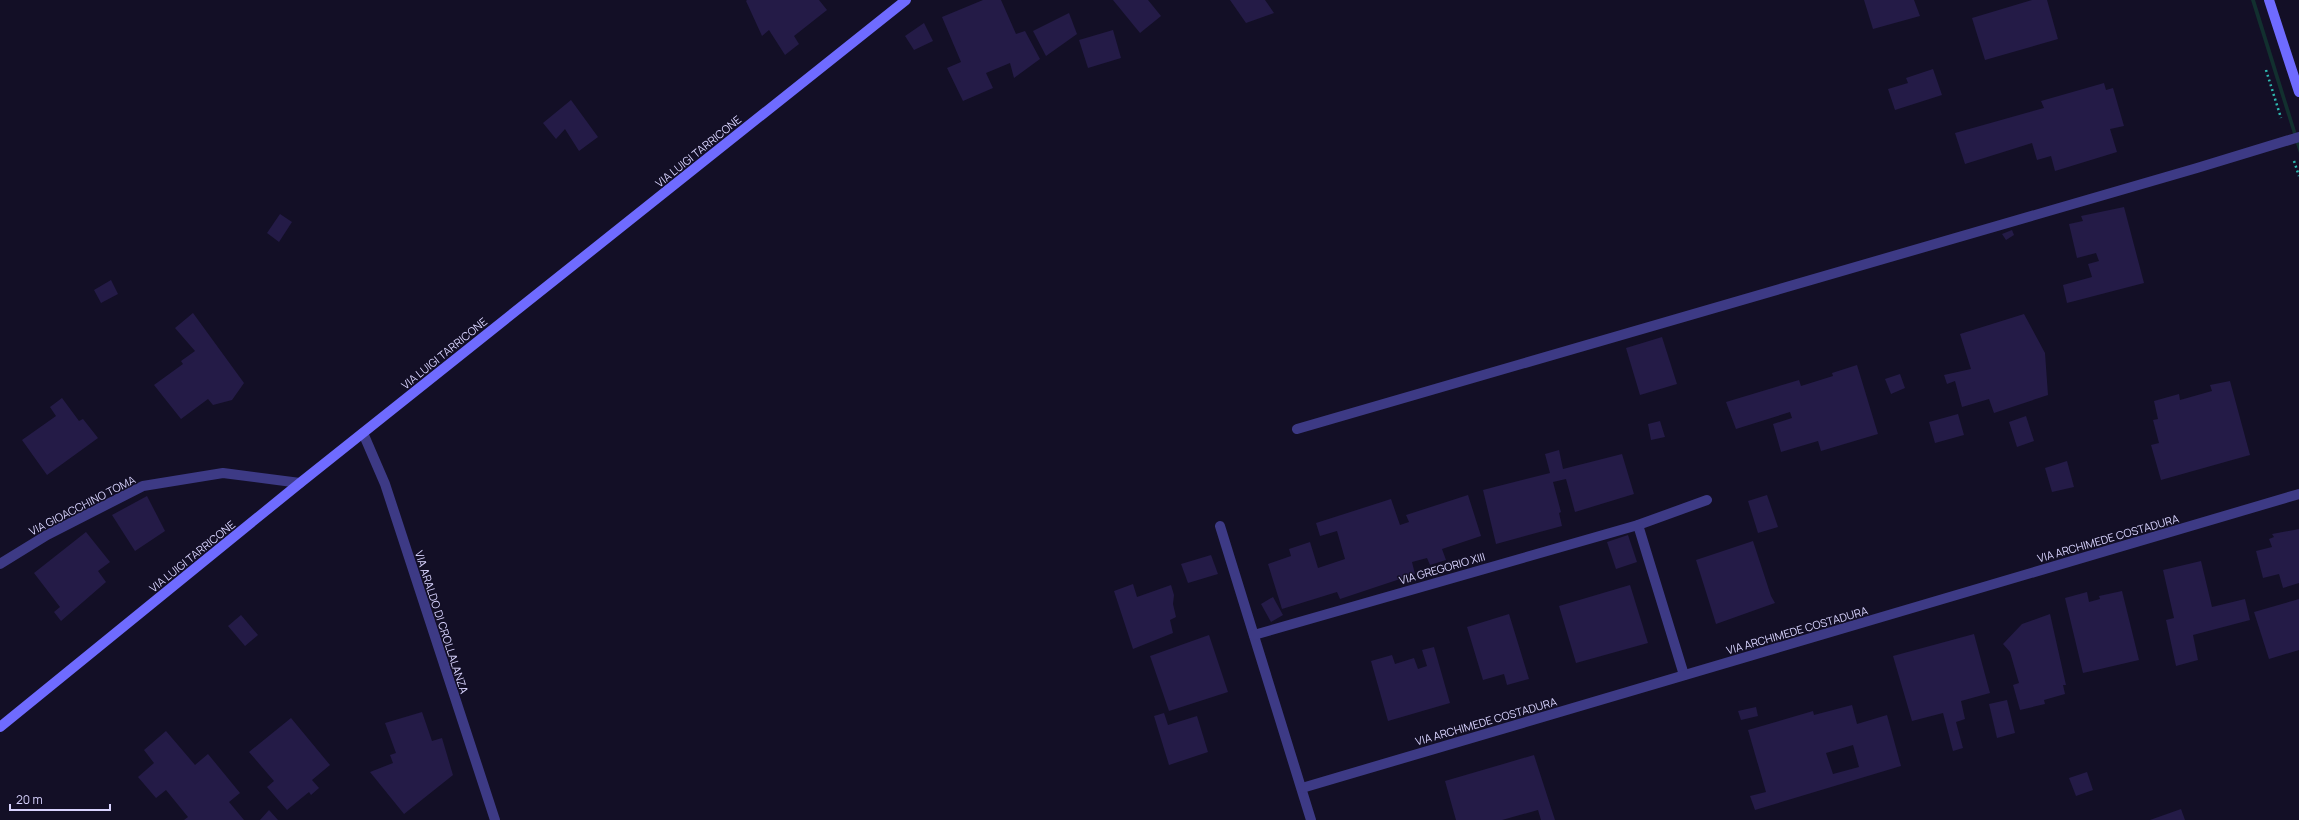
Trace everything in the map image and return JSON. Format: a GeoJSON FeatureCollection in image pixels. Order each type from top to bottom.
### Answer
{"type":"FeatureCollection","features":[{"type":"Feature","properties":{"kind":"main road","name":"VIA LUIGI TARRICONE"},"geometry":{"type":"LineString","coordinates":[[0,727],[300,483],[906,0]]}},
{"type":"Feature","properties":{"kind":"main road"},"geometry":{"type":"LineString","coordinates":[[2269,0],[2299,92]]}},
{"type":"Feature","properties":{"kind":"street"},"geometry":{"type":"LineString","coordinates":[[1297,429],[2299,137]]}},
{"type":"Feature","properties":{"kind":"street","name":"VIA ARALDO DI CROLLALANZA"},"geometry":{"type":"LineString","coordinates":[[363,433],[384,484],[495,820]]}},
{"type":"Feature","properties":{"kind":"street","name":"VIA GIOACCHINO TOMA"},"geometry":{"type":"LineString","coordinates":[[0,564],[47,535],[143,486],[223,473],[300,483]]}},
{"type":"Feature","properties":{"kind":"street","name":"VIA ARCHIMEDE COSTADURA"},"geometry":{"type":"LineString","coordinates":[[1302,788],[2299,494]]}},
{"type":"Feature","properties":{"kind":"street","name":"VIA GREGORIO XIII"},"geometry":{"type":"LineString","coordinates":[[1254,635],[1638,524],[1707,500]]}},
{"type":"Feature","properties":{"kind":"street"},"geometry":{"type":"LineString","coordinates":[[1638,524],[1684,675]]}},
{"type":"Feature","properties":{"kind":"street"},"geometry":{"type":"LineString","coordinates":[[1220,526],[1311,820]]}},
{"type":"Feature","properties":{"kind":"path"},"geometry":{"type":"LineString","coordinates":[[2264,66],[2299,176]]}},
{"type":"Feature","properties":{"kind":"green space"},"geometry":{"type":"Polygon","coordinates":[[[2251,0],[2255,0],[2299,141],[2299,153],[2251,0]]]}},
{"type":"Feature","properties":{"kind":"building"},"geometry":{"type":"Polygon","coordinates":[[[819,0],[827,10],[794,36],[799,44],[785,55],[769,30],[762,36],[746,1],[819,0]]]}},
{"type":"Feature","properties":{"kind":"building"},"geometry":{"type":"Polygon","coordinates":[[[983,0],[1001,0],[1016,34],[1025,31],[1040,59],[1014,78],[1010,63],[986,73],[993,88],[963,101],[947,68],[961,62],[942,17],[983,0]]]}},
{"type":"Feature","properties":{"kind":"building"},"geometry":{"type":"Polygon","coordinates":[[[1113,0],[1148,0],[1161,16],[1140,33],[1113,0]]]}},
{"type":"Feature","properties":{"kind":"building"},"geometry":{"type":"Polygon","coordinates":[[[1230,0],[1265,0],[1274,13],[1246,23],[1230,0]]]}},
{"type":"Feature","properties":{"kind":"building"},"geometry":{"type":"Polygon","coordinates":[[[1864,0],[1914,0],[1920,16],[1873,29],[1864,0]]]}},
{"type":"Feature","properties":{"kind":"building"},"geometry":{"type":"Polygon","coordinates":[[[2032,0],[2047,0],[2058,39],[1985,60],[1972,18],[2032,0]]]}},
{"type":"Feature","properties":{"kind":"building"},"geometry":{"type":"Polygon","coordinates":[[[1069,13],[1077,34],[1046,56],[1033,31],[1069,13]]]}},
{"type":"Feature","properties":{"kind":"building"},"geometry":{"type":"Polygon","coordinates":[[[924,23],[933,41],[914,50],[905,36],[924,23]]]}},
{"type":"Feature","properties":{"kind":"building"},"geometry":{"type":"Polygon","coordinates":[[[1113,30],[1121,58],[1088,68],[1079,40],[1113,30]]]}},
{"type":"Feature","properties":{"kind":"building"},"geometry":{"type":"Polygon","coordinates":[[[1933,69],[1942,95],[1895,110],[1888,89],[1908,83],[1906,78],[1933,69]]]}},
{"type":"Feature","properties":{"kind":"building"},"geometry":{"type":"Polygon","coordinates":[[[2104,83],[2106,90],[2113,88],[2124,126],[2110,129],[2117,152],[2055,171],[2051,156],[2037,160],[2032,143],[1965,164],[1955,133],[2044,108],[2041,101],[2104,83]]]}},
{"type":"Feature","properties":{"kind":"building"},"geometry":{"type":"Polygon","coordinates":[[[571,100],[598,137],[579,151],[565,129],[556,139],[543,123],[571,100]]]}},
{"type":"Feature","properties":{"kind":"building"},"geometry":{"type":"Polygon","coordinates":[[[2124,207],[2144,283],[2067,303],[2063,285],[2092,277],[2088,264],[2099,261],[2096,253],[2077,258],[2069,224],[2083,221],[2081,216],[2124,207]]]}},
{"type":"Feature","properties":{"kind":"building"},"geometry":{"type":"Polygon","coordinates":[[[280,214],[292,222],[279,242],[267,233],[280,214]]]}},
{"type":"Feature","properties":{"kind":"building"},"geometry":{"type":"Polygon","coordinates":[[[2012,230],[2014,235],[2006,240],[2002,234],[2012,230]]]}},
{"type":"Feature","properties":{"kind":"building"},"geometry":{"type":"Polygon","coordinates":[[[111,280],[118,294],[101,303],[94,290],[111,280]]]}},
{"type":"Feature","properties":{"kind":"building"},"geometry":{"type":"Polygon","coordinates":[[[193,313],[244,383],[232,400],[213,405],[208,399],[181,419],[154,385],[183,364],[181,361],[195,351],[175,328],[193,313]]]}},
{"type":"Feature","properties":{"kind":"building"},"geometry":{"type":"Polygon","coordinates":[[[2024,314],[2045,353],[2048,395],[1994,413],[1989,399],[1962,407],[1955,381],[1947,384],[1944,375],[1971,369],[1960,334],[2024,314]]]}},
{"type":"Feature","properties":{"kind":"building"},"geometry":{"type":"Polygon","coordinates":[[[1662,337],[1677,384],[1640,395],[1626,348],[1662,337]]]}},
{"type":"Feature","properties":{"kind":"building"},"geometry":{"type":"Polygon","coordinates":[[[1857,365],[1878,434],[1821,451],[1818,441],[1781,452],[1773,424],[1792,418],[1790,412],[1736,429],[1726,402],[1799,380],[1801,386],[1833,376],[1832,373],[1857,365]]]}},
{"type":"Feature","properties":{"kind":"building"},"geometry":{"type":"Polygon","coordinates":[[[1900,374],[1905,388],[1891,394],[1885,379],[1900,374]]]}},
{"type":"Feature","properties":{"kind":"building"},"geometry":{"type":"Polygon","coordinates":[[[2230,381],[2250,455],[2161,480],[2151,445],[2159,443],[2153,420],[2158,419],[2154,401],[2179,394],[2180,400],[2212,391],[2210,385],[2230,381]]]}},
{"type":"Feature","properties":{"kind":"building"},"geometry":{"type":"Polygon","coordinates":[[[62,398],[79,421],[83,419],[98,438],[47,475],[22,440],[56,416],[50,407],[62,398]]]}},
{"type":"Feature","properties":{"kind":"building"},"geometry":{"type":"Polygon","coordinates":[[[1958,414],[1964,435],[1935,443],[1929,422],[1958,414]]]}},
{"type":"Feature","properties":{"kind":"building"},"geometry":{"type":"Polygon","coordinates":[[[2026,416],[2034,441],[2017,447],[2009,422],[2026,416]]]}},
{"type":"Feature","properties":{"kind":"building"},"geometry":{"type":"Polygon","coordinates":[[[1660,421],[1665,437],[1651,440],[1648,424],[1660,421]]]}},
{"type":"Feature","properties":{"kind":"building"},"geometry":{"type":"Polygon","coordinates":[[[1559,450],[1563,469],[1622,454],[1634,494],[1575,512],[1566,479],[1553,482],[1561,512],[1559,513],[1562,526],[1496,544],[1483,490],[1550,473],[1545,454],[1559,450]]]}},
{"type":"Feature","properties":{"kind":"building"},"geometry":{"type":"Polygon","coordinates":[[[2067,461],[2074,487],[2052,492],[2045,468],[2067,461]]]}},
{"type":"Feature","properties":{"kind":"building"},"geometry":{"type":"Polygon","coordinates":[[[1468,495],[1481,536],[1442,549],[1446,560],[1430,565],[1427,558],[1412,562],[1415,574],[1340,599],[1337,592],[1282,609],[1268,564],[1291,556],[1289,549],[1310,542],[1318,568],[1345,559],[1337,531],[1320,536],[1316,523],[1391,499],[1400,525],[1409,522],[1406,515],[1468,495]]]}},
{"type":"Feature","properties":{"kind":"building"},"geometry":{"type":"Polygon","coordinates":[[[1767,495],[1778,527],[1758,533],[1748,501],[1767,495]]]}},
{"type":"Feature","properties":{"kind":"building"},"geometry":{"type":"Polygon","coordinates":[[[147,496],[165,531],[135,551],[112,515],[147,496]]]}},
{"type":"Feature","properties":{"kind":"building"},"geometry":{"type":"Polygon","coordinates":[[[2299,529],[2299,583],[2283,588],[2279,574],[2263,578],[2256,551],[2272,547],[2269,539],[2274,537],[2272,534],[2299,529]]]}},
{"type":"Feature","properties":{"kind":"building"},"geometry":{"type":"Polygon","coordinates":[[[86,532],[110,562],[98,571],[106,582],[61,621],[54,612],[60,607],[34,573],[86,532]]]}},
{"type":"Feature","properties":{"kind":"building"},"geometry":{"type":"Polygon","coordinates":[[[1628,535],[1637,562],[1616,569],[1607,542],[1628,535]]]}},
{"type":"Feature","properties":{"kind":"building"},"geometry":{"type":"Polygon","coordinates":[[[1753,541],[1771,596],[1775,603],[1716,624],[1696,560],[1753,541]]]}},
{"type":"Feature","properties":{"kind":"building"},"geometry":{"type":"Polygon","coordinates":[[[1211,555],[1218,574],[1188,583],[1181,564],[1211,555]]]}},
{"type":"Feature","properties":{"kind":"building"},"geometry":{"type":"Polygon","coordinates":[[[2201,561],[2212,607],[2245,599],[2250,620],[2193,635],[2198,660],[2176,666],[2166,620],[2174,618],[2163,570],[2201,561]]]}},
{"type":"Feature","properties":{"kind":"building"},"geometry":{"type":"Polygon","coordinates":[[[1133,584],[1137,597],[1171,585],[1174,595],[1173,604],[1176,617],[1170,620],[1173,633],[1133,649],[1114,591],[1133,584]]]}},
{"type":"Feature","properties":{"kind":"building"},"geometry":{"type":"Polygon","coordinates":[[[1630,585],[1648,643],[1576,663],[1559,606],[1630,585]]]}},
{"type":"Feature","properties":{"kind":"building"},"geometry":{"type":"Polygon","coordinates":[[[2122,591],[2139,660],[2083,673],[2065,598],[2087,592],[2089,602],[2100,599],[2099,596],[2122,591]]]}},
{"type":"Feature","properties":{"kind":"building"},"geometry":{"type":"Polygon","coordinates":[[[1273,597],[1283,615],[1271,622],[1261,604],[1273,597]]]}},
{"type":"Feature","properties":{"kind":"building"},"geometry":{"type":"Polygon","coordinates":[[[2299,599],[2299,650],[2269,659],[2254,612],[2299,599]]]}},
{"type":"Feature","properties":{"kind":"building"},"geometry":{"type":"Polygon","coordinates":[[[1509,614],[1529,679],[1507,685],[1504,674],[1483,680],[1467,627],[1509,614]]]}},
{"type":"Feature","properties":{"kind":"building"},"geometry":{"type":"Polygon","coordinates":[[[2050,614],[2066,685],[2063,685],[2065,694],[2044,700],[2045,704],[2020,710],[2013,685],[2019,683],[2010,652],[2003,644],[2022,624],[2050,614]]]}},
{"type":"Feature","properties":{"kind":"building"},"geometry":{"type":"Polygon","coordinates":[[[241,615],[258,635],[245,646],[228,626],[241,615]]]}},
{"type":"Feature","properties":{"kind":"building"},"geometry":{"type":"Polygon","coordinates":[[[1974,634],[1990,693],[1961,701],[1965,719],[1956,722],[1963,748],[1953,751],[1943,713],[1912,721],[1893,656],[1974,634]]]}},
{"type":"Feature","properties":{"kind":"building"},"geometry":{"type":"Polygon","coordinates":[[[1209,635],[1228,692],[1169,711],[1150,656],[1209,635]]]}},
{"type":"Feature","properties":{"kind":"building"},"geometry":{"type":"Polygon","coordinates":[[[1434,647],[1450,703],[1388,721],[1371,661],[1392,655],[1395,664],[1414,658],[1418,669],[1427,666],[1422,650],[1434,647]]]}},
{"type":"Feature","properties":{"kind":"building"},"geometry":{"type":"Polygon","coordinates":[[[2007,700],[2015,733],[1997,738],[1989,704],[2007,700]]]}},
{"type":"Feature","properties":{"kind":"building"},"geometry":{"type":"Polygon","coordinates":[[[1852,705],[1857,724],[1887,715],[1901,766],[1755,810],[1750,796],[1766,792],[1748,730],[1813,711],[1814,715],[1852,705]],[[1853,745],[1826,753],[1833,774],[1859,767],[1853,745]]]}},
{"type":"Feature","properties":{"kind":"building"},"geometry":{"type":"Polygon","coordinates":[[[1756,707],[1758,716],[1741,720],[1738,711],[1756,707]]]}},
{"type":"Feature","properties":{"kind":"building"},"geometry":{"type":"Polygon","coordinates":[[[422,712],[432,741],[442,738],[453,775],[404,814],[370,772],[393,763],[390,755],[396,753],[385,723],[422,712]]]}},
{"type":"Feature","properties":{"kind":"building"},"geometry":{"type":"Polygon","coordinates":[[[1164,713],[1168,725],[1197,716],[1208,752],[1169,765],[1154,716],[1164,713]]]}},
{"type":"Feature","properties":{"kind":"building"},"geometry":{"type":"Polygon","coordinates":[[[291,718],[330,765],[312,780],[319,788],[311,795],[309,792],[287,810],[267,787],[274,781],[249,752],[291,718]]]}},
{"type":"Feature","properties":{"kind":"building"},"geometry":{"type":"Polygon","coordinates":[[[166,731],[195,765],[208,754],[240,793],[229,802],[244,820],[184,820],[188,817],[166,790],[156,798],[138,777],[154,763],[144,750],[166,731]]]}},
{"type":"Feature","properties":{"kind":"building"},"geometry":{"type":"Polygon","coordinates":[[[1534,755],[1555,820],[1541,820],[1538,810],[1502,820],[1456,820],[1445,781],[1534,755]]]}},
{"type":"Feature","properties":{"kind":"building"},"geometry":{"type":"Polygon","coordinates":[[[2087,772],[2093,790],[2076,796],[2069,778],[2087,772]]]}},
{"type":"Feature","properties":{"kind":"building"},"geometry":{"type":"Polygon","coordinates":[[[2181,809],[2185,820],[2150,820],[2181,809]]]}},
{"type":"Feature","properties":{"kind":"building"},"geometry":{"type":"Polygon","coordinates":[[[269,810],[278,820],[260,820],[269,810]]]}}]}
